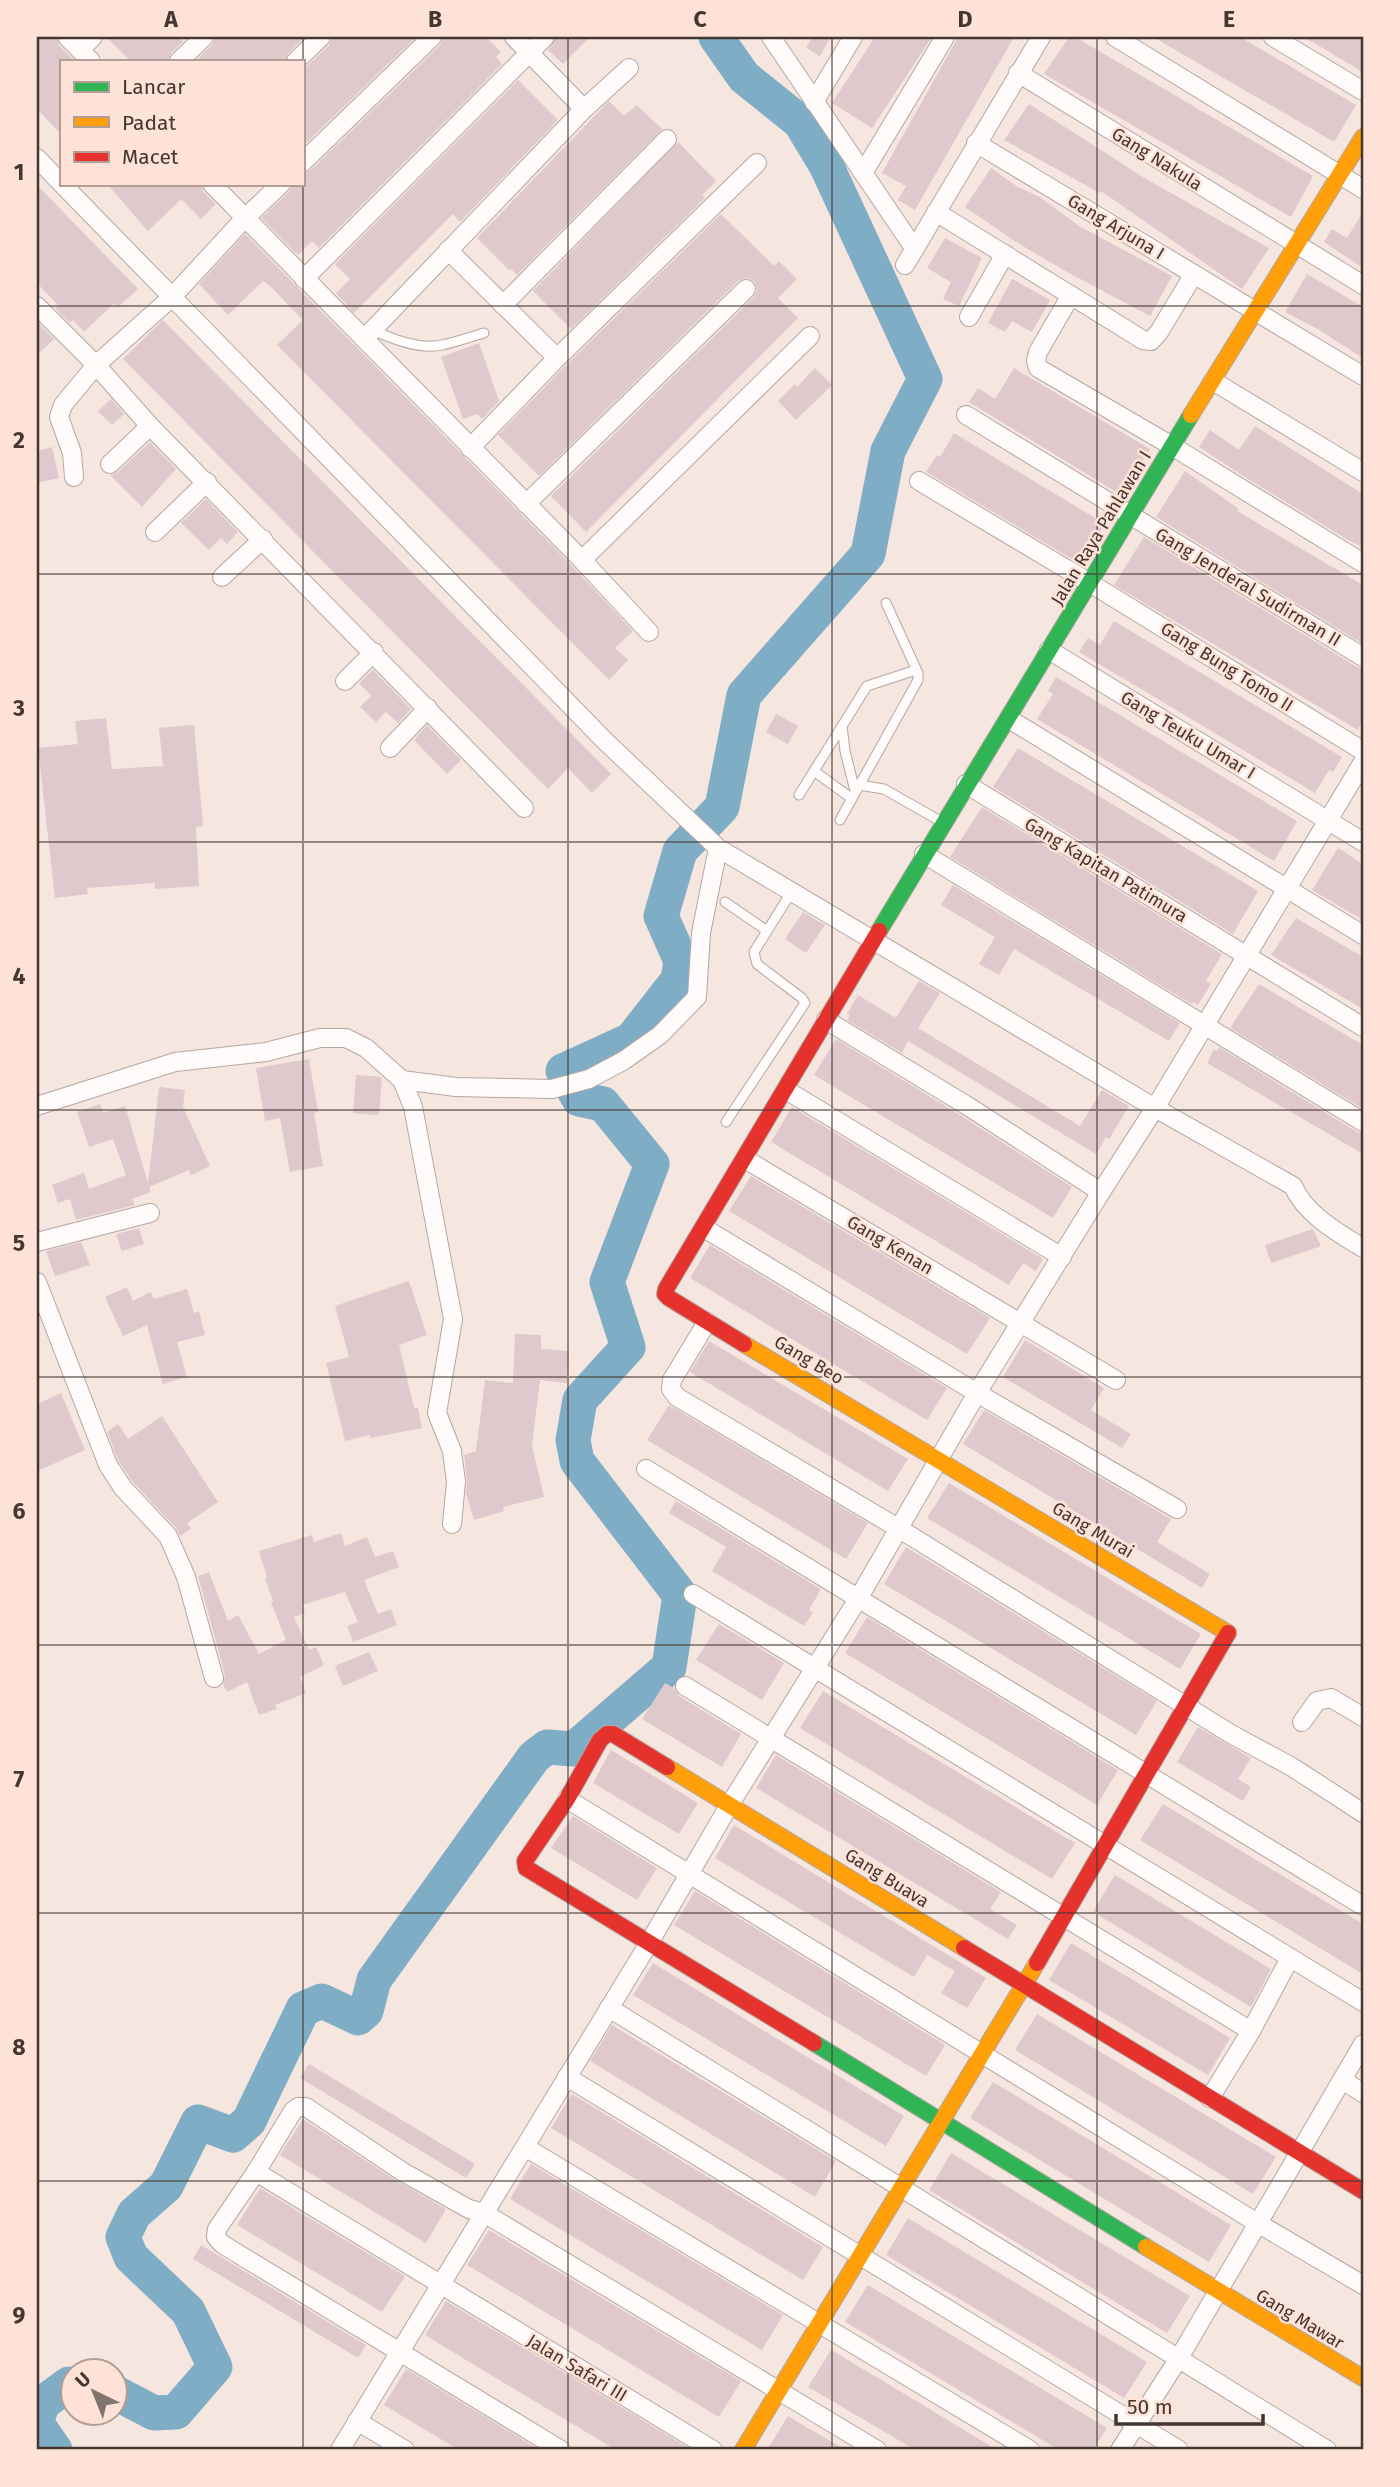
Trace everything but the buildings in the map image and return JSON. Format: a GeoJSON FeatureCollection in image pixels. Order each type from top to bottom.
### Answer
{"type":"FeatureCollection","features":[{"type":"Feature","properties":{"kind":"street"},"geometry":{"type":"LineString","coordinates":[[80,49],[93,37]]}},
{"type":"Feature","properties":{"kind":"street"},"geometry":{"type":"LineString","coordinates":[[180,60],[204,37]]}},
{"type":"Feature","properties":{"kind":"street"},"geometry":{"type":"LineString","coordinates":[[297,60],[321,37]]}},
{"type":"Feature","properties":{"kind":"street"},"geometry":{"type":"LineString","coordinates":[[304,161],[432,37]]}},
{"type":"Feature","properties":{"kind":"street"},"geometry":{"type":"LineString","coordinates":[[514,37],[584,109]]}},
{"type":"Feature","properties":{"kind":"street"},"geometry":{"type":"LineString","coordinates":[[304,279],[545,37]]}},
{"type":"Feature","properties":{"kind":"street"},"geometry":{"type":"LineString","coordinates":[[771,37],[914,248]]}},
{"type":"Feature","properties":{"kind":"street"},"geometry":{"type":"LineString","coordinates":[[814,102],[853,37]]}},
{"type":"Feature","properties":{"kind":"street"},"geometry":{"type":"LineString","coordinates":[[863,173],[945,37]]}},
{"type":"Feature","properties":{"kind":"street"},"geometry":{"type":"LineString","coordinates":[[905,265],[1041,37]]}},
{"type":"Feature","properties":{"kind":"street"},"geometry":{"type":"LineString","coordinates":[[1115,37],[1363,189]]}},
{"type":"Feature","properties":{"kind":"street"},"geometry":{"type":"LineString","coordinates":[[1273,37],[1363,91]]}},
{"type":"Feature","properties":{"kind":"street"},"geometry":{"type":"LineString","coordinates":[[368,335],[584,109],[629,68]]}},
{"type":"Feature","properties":{"kind":"street","name":"Gang Nakula"},"geometry":{"type":"LineString","coordinates":[[1018,73],[1363,285]]}},
{"type":"Feature","properties":{"kind":"street","name":"Jalan Raya Pahlawan I"},"geometry":{"type":"LineString","coordinates":[[666,1289],[704,1228],[752,1163],[786,1090],[966,784],[1009,719],[1133,516],[1172,446],[1363,137]]}},
{"type":"Feature","properties":{"kind":"street"},"geometry":{"type":"LineString","coordinates":[[503,305],[667,139]]}},
{"type":"Feature","properties":{"kind":"street","name":"Gang Arjuna I"},"geometry":{"type":"LineString","coordinates":[[976,143],[1363,376]]}},
{"type":"Feature","properties":{"kind":"street"},"geometry":{"type":"LineString","coordinates":[[37,158],[60,183]]}},
{"type":"Feature","properties":{"kind":"street"},"geometry":{"type":"LineString","coordinates":[[470,448],[557,358],[757,163]]}},
{"type":"Feature","properties":{"kind":"street"},"geometry":{"type":"LineString","coordinates":[[63,186],[605,741],[715,845],[1155,1108],[1293,1185],[1298,1196],[1334,1231],[1363,1248]]}},
{"type":"Feature","properties":{"kind":"street"},"geometry":{"type":"LineString","coordinates":[[214,186],[304,279],[368,335],[470,448],[582,560],[649,632]]}},
{"type":"Feature","properties":{"kind":"street"},"geometry":{"type":"LineString","coordinates":[[74,477],[72,453],[61,425],[60,412],[69,397],[96,365],[172,297],[245,218],[279,186]]}},
{"type":"Feature","properties":{"kind":"street"},"geometry":{"type":"LineString","coordinates":[[936,212],[1143,340],[1150,341],[1159,332],[1194,274]]}},
{"type":"Feature","properties":{"kind":"street"},"geometry":{"type":"LineString","coordinates":[[448,250],[557,358]]}},
{"type":"Feature","properties":{"kind":"street"},"geometry":{"type":"LineString","coordinates":[[969,317],[1005,254]]}},
{"type":"Feature","properties":{"kind":"street"},"geometry":{"type":"LineString","coordinates":[[526,504],[746,289]]}},
{"type":"Feature","properties":{"kind":"street"},"geometry":{"type":"LineString","coordinates":[[1071,295],[1038,352],[1035,361],[1038,368],[1363,563]]}},
{"type":"Feature","properties":{"kind":"street"},"geometry":{"type":"LineString","coordinates":[[38,309],[96,365],[150,426],[524,808]]}},
{"type":"Feature","properties":{"kind":"street"},"geometry":{"type":"LineString","coordinates":[[582,560],[810,336]]}},
{"type":"Feature","properties":{"kind":"street"},"geometry":{"type":"LineString","coordinates":[[1213,381],[1363,472]]}},
{"type":"Feature","properties":{"kind":"street","name":"Gang Jenderal Sudirman II"},"geometry":{"type":"LineString","coordinates":[[966,415],[1363,657]]}},
{"type":"Feature","properties":{"kind":"street"},"geometry":{"type":"LineString","coordinates":[[110,464],[150,426]]}},
{"type":"Feature","properties":{"kind":"street","name":"Gang Bung Tomo II"},"geometry":{"type":"LineString","coordinates":[[919,481],[1363,751]]}},
{"type":"Feature","properties":{"kind":"street"},"geometry":{"type":"LineString","coordinates":[[155,532],[207,482]]}},
{"type":"Feature","properties":{"kind":"street"},"geometry":{"type":"LineString","coordinates":[[222,577],[263,540]]}},
{"type":"Feature","properties":{"kind":"street","name":"Gang Teuku Umar I"},"geometry":{"type":"LineString","coordinates":[[1049,650],[1363,842]]}},
{"type":"Feature","properties":{"kind":"street"},"geometry":{"type":"LineString","coordinates":[[345,681],[374,652]]}},
{"type":"Feature","properties":{"kind":"street"},"geometry":{"type":"LineString","coordinates":[[390,748],[428,708]]}},
{"type":"Feature","properties":{"kind":"street"},"geometry":{"type":"LineString","coordinates":[[1009,719],[1363,935]]}},
{"type":"Feature","properties":{"kind":"street"},"geometry":{"type":"LineString","coordinates":[[340,2450],[649,1943],[730,1804],[858,1599],[977,1393],[1155,1108],[1363,762]]}},
{"type":"Feature","properties":{"kind":"street","name":"Gang Kapitan Patimura"},"geometry":{"type":"LineString","coordinates":[[966,784],[1363,1027]]}},
{"type":"Feature","properties":{"kind":"street"},"geometry":{"type":"LineString","coordinates":[[402,1080],[467,1087],[552,1089],[589,1079],[623,1061],[660,1035],[697,997],[701,933],[715,845]]}},
{"type":"Feature","properties":{"kind":"street"},"geometry":{"type":"LineString","coordinates":[[924,855],[1363,1122]]}},
{"type":"Feature","properties":{"kind":"street"},"geometry":{"type":"LineString","coordinates":[[826,1020],[966,1105],[1101,1192]]}},
{"type":"Feature","properties":{"kind":"street"},"geometry":{"type":"LineString","coordinates":[[37,1105],[175,1062],[265,1052],[320,1038],[346,1038],[366,1048],[402,1080],[413,1107],[453,1319],[437,1413],[452,1451],[456,1482],[452,1524]]}},
{"type":"Feature","properties":{"kind":"street"},"geometry":{"type":"LineString","coordinates":[[786,1090],[1062,1256]]}},
{"type":"Feature","properties":{"kind":"street","name":"Gang Kenan"},"geometry":{"type":"LineString","coordinates":[[752,1163],[1116,1380]]}},
{"type":"Feature","properties":{"kind":"street"},"geometry":{"type":"LineString","coordinates":[[37,1242],[149,1213]]}},
{"type":"Feature","properties":{"kind":"street"},"geometry":{"type":"LineString","coordinates":[[704,1228],[977,1393],[1177,1509]]}},
{"type":"Feature","properties":{"kind":"street"},"geometry":{"type":"LineString","coordinates":[[37,1282],[108,1465],[123,1488],[168,1536],[186,1577],[214,1678]]}},
{"type":"Feature","properties":{"kind":"street","name":"Gang Beo"},"geometry":{"type":"LineString","coordinates":[[666,1289],[669,1298],[938,1460]]}},
{"type":"Feature","properties":{"kind":"street"},"geometry":{"type":"LineString","coordinates":[[708,1322],[672,1380],[671,1389],[677,1397],[898,1528],[1231,1734],[1292,1767],[1363,1813]]}},
{"type":"Feature","properties":{"kind":"street","name":"Gang Murai"},"geometry":{"type":"LineString","coordinates":[[938,1460],[1229,1633],[1188,1706]]}},
{"type":"Feature","properties":{"kind":"street"},"geometry":{"type":"LineString","coordinates":[[646,1469],[1363,1906]]}},
{"type":"Feature","properties":{"kind":"street"},"geometry":{"type":"LineString","coordinates":[[693,1594],[1363,2002]]}},
{"type":"Feature","properties":{"kind":"street"},"geometry":{"type":"LineString","coordinates":[[685,1686],[1251,2031]]}},
{"type":"Feature","properties":{"kind":"street"},"geometry":{"type":"LineString","coordinates":[[1302,1722],[1317,1700],[1331,1698],[1363,1717]]}},
{"type":"Feature","properties":{"kind":"street"},"geometry":{"type":"LineString","coordinates":[[743,2450],[859,2255],[943,2121],[1188,1706]]}},
{"type":"Feature","properties":{"kind":"street","name":"Gang Buava"},"geometry":{"type":"LineString","coordinates":[[567,1799],[600,1740],[607,1734],[613,1734],[1363,2191]]}},
{"type":"Feature","properties":{"kind":"street"},"geometry":{"type":"LineString","coordinates":[[567,1799],[1259,2224],[1363,2285]]}},
{"type":"Feature","properties":{"kind":"street","name":"Gang Mawar"},"geometry":{"type":"LineString","coordinates":[[567,1799],[525,1861],[526,1868],[1363,2378]]}},
{"type":"Feature","properties":{"kind":"street"},"geometry":{"type":"LineString","coordinates":[[1210,2098],[1251,2031],[1290,1958]]}},
{"type":"Feature","properties":{"kind":"street"},"geometry":{"type":"LineString","coordinates":[[609,2008],[1327,2450]]}},
{"type":"Feature","properties":{"kind":"street"},"geometry":{"type":"LineString","coordinates":[[1120,2450],[1179,2358],[1363,2044]]}},
{"type":"Feature","properties":{"kind":"street"},"geometry":{"type":"LineString","coordinates":[[567,2077],[1179,2450]]}},
{"type":"Feature","properties":{"kind":"street"},"geometry":{"type":"LineString","coordinates":[[1342,2080],[1363,2093]]}},
{"type":"Feature","properties":{"kind":"street"},"geometry":{"type":"LineString","coordinates":[[561,2450],[222,2244],[216,2237],[217,2229],[256,2172],[293,2110],[306,2107],[403,2172],[469,2209],[484,2213],[877,2450]]}},
{"type":"Feature","properties":{"kind":"street"},"geometry":{"type":"LineString","coordinates":[[525,2147],[1030,2450]]}},
{"type":"Feature","properties":{"kind":"street","name":"Jalan Safari III"},"geometry":{"type":"LineString","coordinates":[[256,2172],[713,2450]]}},
{"type":"Feature","properties":{"kind":"street"},"geometry":{"type":"LineString","coordinates":[[357,2421],[405,2450]]}},
{"type":"Feature","properties":{"kind":"lane"},"geometry":{"type":"LineString","coordinates":[[368,335],[427,346],[441,345],[484,333]]}},
{"type":"Feature","properties":{"kind":"lane"},"geometry":{"type":"LineString","coordinates":[[840,820],[917,684],[916,670],[886,603]]}},
{"type":"Feature","properties":{"kind":"lane"},"geometry":{"type":"LineString","coordinates":[[799,795],[867,686],[916,670]]}},
{"type":"Feature","properties":{"kind":"lane"},"geometry":{"type":"LineString","coordinates":[[842,726],[855,791]]}},
{"type":"Feature","properties":{"kind":"lane"},"geometry":{"type":"LineString","coordinates":[[814,771],[855,791],[884,789],[944,824]]}},
{"type":"Feature","properties":{"kind":"lane"},"geometry":{"type":"LineString","coordinates":[[726,1122],[805,1003],[757,964],[754,951],[792,891]]}},
{"type":"Feature","properties":{"kind":"lane"},"geometry":{"type":"LineString","coordinates":[[725,902],[766,930]]}},
{"type":"Feature","properties":{"kind":"waterway"},"geometry":{"type":"LineString","coordinates":[[130,2400],[154,2413],[176,2412],[215,2367],[188,2311],[131,2257],[123,2237],[134,2214],[166,2186],[198,2122],[233,2135],[249,2121],[303,2009],[322,2001],[358,2018],[366,2011],[374,1980],[534,1757],[547,1747],[574,1749],[669,1667],[680,1595],[577,1461],[573,1440],[580,1400],[628,1347],[607,1282],[652,1164],[603,1104],[579,1099],[563,1071],[631,1040],[678,980],[681,961],[661,916],[680,851],[722,807],[744,695],[868,554],[888,451],[925,379],[826,165],[800,122],[744,77],[716,37]]}},
{"type":"Feature","properties":{"kind":"waterway"},"geometry":{"type":"LineString","coordinates":[[37,2419],[43,2403],[60,2391]]}},
{"type":"Feature","properties":{"kind":"waterway"},"geometry":{"type":"LineString","coordinates":[[37,2424],[55,2450]]}},
{"type":"Feature","properties":{"kind":"traffic: fast"},"geometry":{"type":"LineString","coordinates":[[879,931],[1191,415]]}},
{"type":"Feature","properties":{"kind":"traffic: fast"},"geometry":{"type":"LineString","coordinates":[[814,2043],[1146,2247]]}},
{"type":"Feature","properties":{"kind":"traffic: slow"},"geometry":{"type":"LineString","coordinates":[[1191,415],[1363,137]]}},
{"type":"Feature","properties":{"kind":"traffic: slow"},"geometry":{"type":"LineString","coordinates":[[744,1344],[1228,1633]]}},
{"type":"Feature","properties":{"kind":"traffic: slow"},"geometry":{"type":"LineString","coordinates":[[667,1767],[964,1948]]}},
{"type":"Feature","properties":{"kind":"traffic: slow"},"geometry":{"type":"LineString","coordinates":[[743,2450],[1037,1963]]}},
{"type":"Feature","properties":{"kind":"traffic: slow"},"geometry":{"type":"LineString","coordinates":[[1146,2247],[1363,2378]]}},
{"type":"Feature","properties":{"kind":"traffic: jam"},"geometry":{"type":"LineString","coordinates":[[744,1344],[669,1298],[665,1294],[666,1289],[879,931]]}},
{"type":"Feature","properties":{"kind":"traffic: jam"},"geometry":{"type":"LineString","coordinates":[[1037,1963],[1228,1633]]}},
{"type":"Feature","properties":{"kind":"traffic: jam"},"geometry":{"type":"LineString","coordinates":[[667,1767],[613,1734],[607,1734],[600,1740],[567,1799],[525,1861],[526,1868],[814,2043]]}},
{"type":"Feature","properties":{"kind":"traffic: jam"},"geometry":{"type":"LineString","coordinates":[[964,1948],[1363,2191]]}}]}
